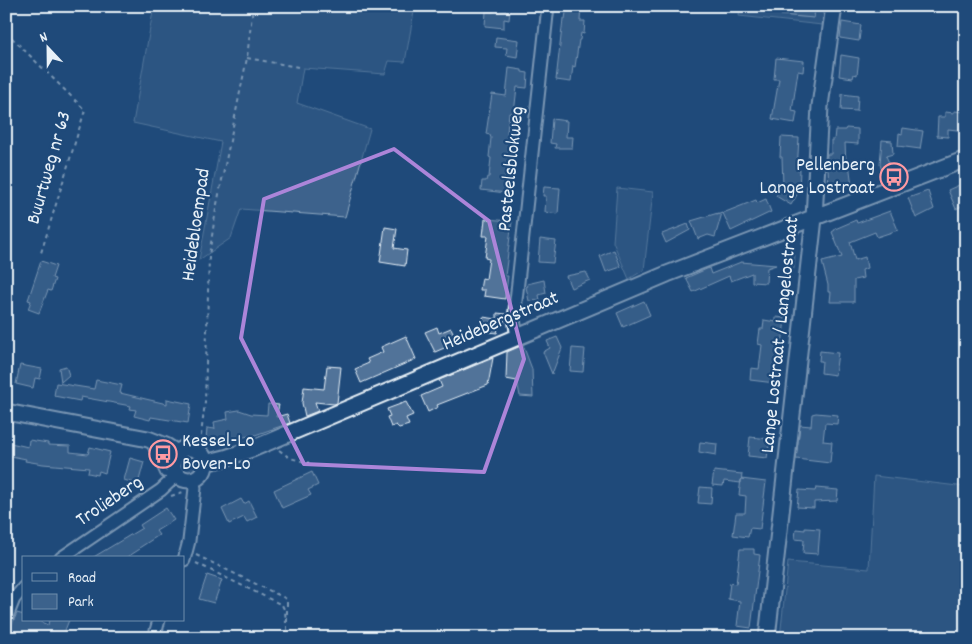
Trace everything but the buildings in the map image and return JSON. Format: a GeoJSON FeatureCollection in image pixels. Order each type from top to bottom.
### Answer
{"type":"FeatureCollection","features":[{"type":"Feature","properties":{"kind":"street","name":"Pasteelsblokweg"},"geometry":{"type":"LineString","coordinates":[[517,337],[514,319],[548,6]]}},
{"type":"Feature","properties":{"kind":"street","name":"Lange Lostraat / Langelostraat"},"geometry":{"type":"LineString","coordinates":[[767,638],[814,218],[820,106],[834,6]]}},
{"type":"Feature","properties":{"kind":"street","name":"Heidebergstraat"},"geometry":{"type":"LineString","coordinates":[[6,412],[148,439],[166,446],[177,453],[184,448],[190,448],[202,457],[232,456],[667,274],[966,159]]}},
{"type":"Feature","properties":{"kind":"street"},"geometry":{"type":"LineString","coordinates":[[177,453],[172,465],[177,475],[184,480],[193,480],[202,474],[202,457]]}},
{"type":"Feature","properties":{"kind":"street","name":"Trolieberg"},"geometry":{"type":"LineString","coordinates":[[64,556],[161,490],[177,475]]}},
{"type":"Feature","properties":{"kind":"street"},"geometry":{"type":"LineString","coordinates":[[185,555],[189,541],[195,488],[193,480]]}},
{"type":"Feature","properties":{"kind":"street"},"geometry":{"type":"LineString","coordinates":[[6,619],[14,599],[22,589]]}},
{"type":"Feature","properties":{"kind":"street"},"geometry":{"type":"LineString","coordinates":[[154,638],[159,622]]}},
{"type":"Feature","properties":{"kind":"lane"},"geometry":{"type":"LineString","coordinates":[[148,439],[164,474],[177,475]]}},
{"type":"Feature","properties":{"kind":"path","name":"Heidebloempad"},"geometry":{"type":"LineString","coordinates":[[202,457],[209,256],[221,182],[247,58],[254,6]]}},
{"type":"Feature","properties":{"kind":"path","name":"Buurtweg nr 63"},"geometry":{"type":"LineString","coordinates":[[6,32],[84,110],[41,253]]}},
{"type":"Feature","properties":{"kind":"path"},"geometry":{"type":"LineString","coordinates":[[247,58],[298,67]]}},
{"type":"Feature","properties":{"kind":"path"},"geometry":{"type":"LineString","coordinates":[[271,441],[290,458],[309,463]]}},
{"type":"Feature","properties":{"kind":"path"},"geometry":{"type":"LineString","coordinates":[[185,555],[287,599],[287,638]]}},
{"type":"Feature","properties":{"kind":"path"},"geometry":{"type":"LineString","coordinates":[[185,555],[193,561],[282,605],[285,612],[287,634]]}},
{"type":"Feature","properties":{"kind":"highlighted area"},"geometry":{"type":"Polygon","coordinates":[[[394,149],[489,221],[524,359],[484,472],[304,464],[241,338],[264,199],[394,149]]]}},
{"type":"Feature","properties":{"kind":"green space"},"geometry":{"type":"Polygon","coordinates":[[[154,6],[415,6],[405,62],[389,61],[385,74],[303,68],[297,103],[370,129],[345,217],[241,209],[231,238],[199,260],[221,142],[133,123],[154,6]]]}},
{"type":"Feature","properties":{"kind":"green space"},"geometry":{"type":"Polygon","coordinates":[[[740,6],[782,6],[781,15],[814,18],[815,6],[826,6],[822,25],[739,16],[740,6]]]}},
{"type":"Feature","properties":{"kind":"green space"},"geometry":{"type":"Polygon","coordinates":[[[617,188],[653,192],[644,270],[629,279],[613,242],[617,188]]]}},
{"type":"Feature","properties":{"kind":"green space"},"geometry":{"type":"Polygon","coordinates":[[[787,254],[795,255],[794,269],[786,269],[787,254]]]}},
{"type":"Feature","properties":{"kind":"green space"},"geometry":{"type":"Polygon","coordinates":[[[189,453],[197,456],[200,464],[197,472],[189,475],[181,472],[178,464],[181,456],[189,453]]]}},
{"type":"Feature","properties":{"kind":"green space"},"geometry":{"type":"Polygon","coordinates":[[[874,476],[966,487],[966,638],[780,638],[788,562],[869,569],[874,476]]]}},
{"type":"Feature","properties":{"kind":"place","name":"Pellenberg Lange Lostraat"},"geometry":{"type":"Point","coordinates":[894,177]}},
{"type":"Feature","properties":{"kind":"place","name":"Kessel-Lo Boven-Lo"},"geometry":{"type":"Point","coordinates":[163,454]}}]}
